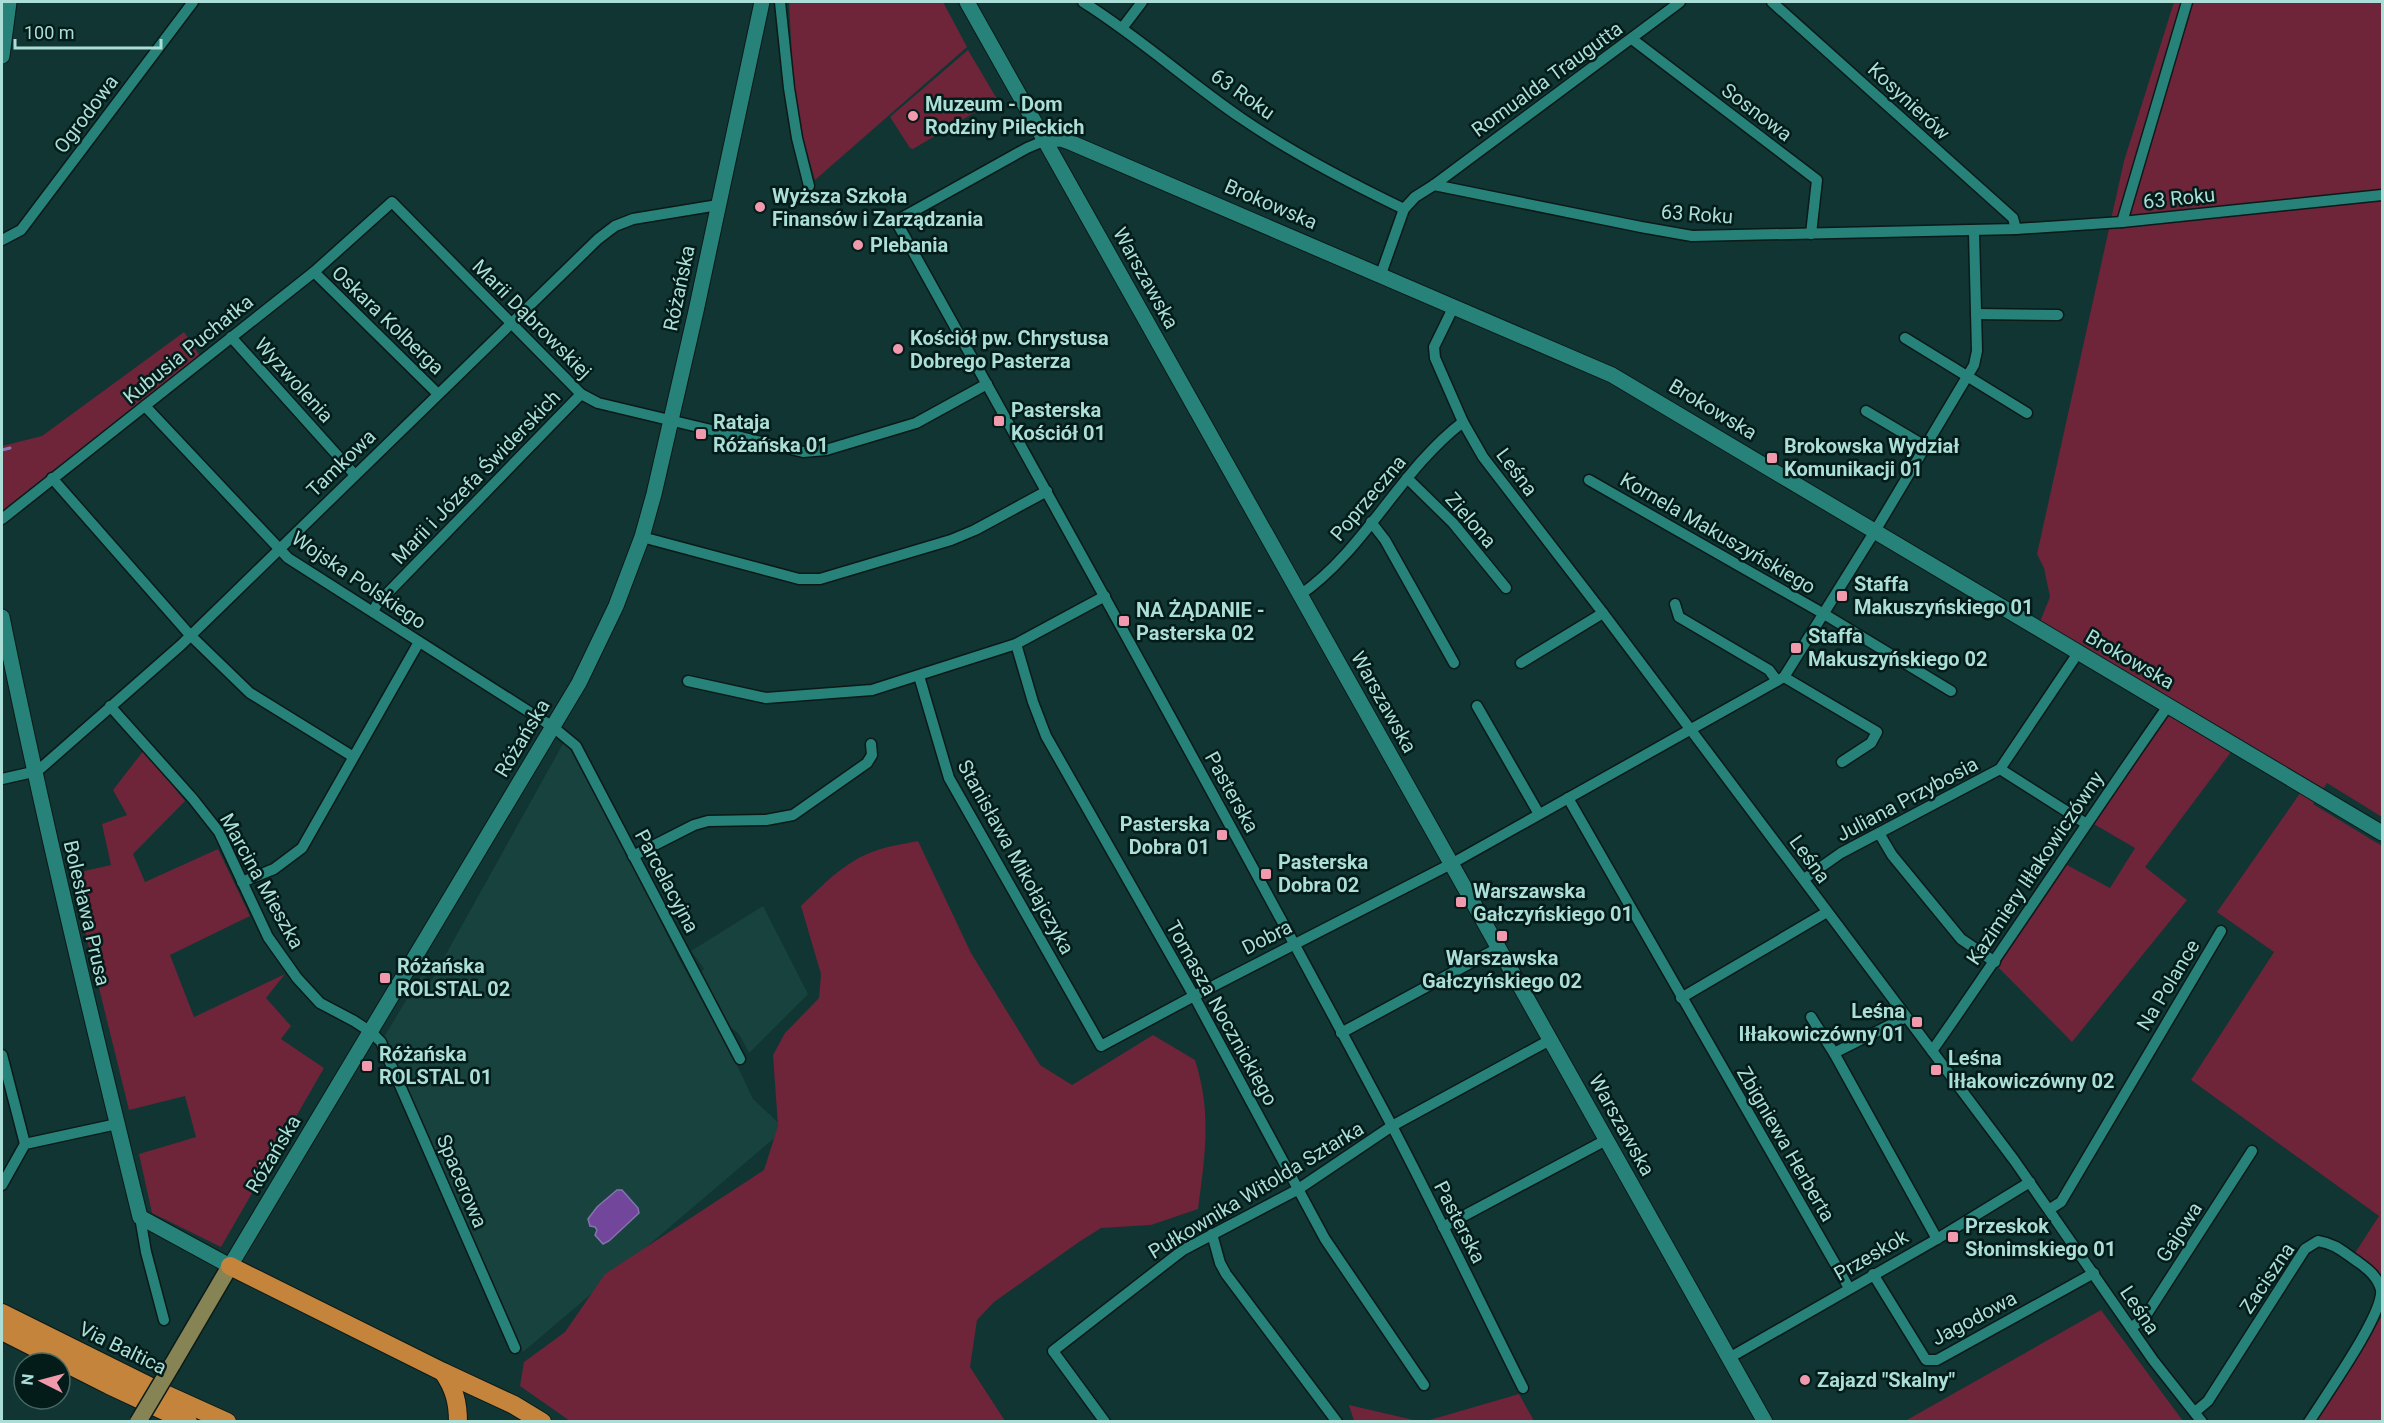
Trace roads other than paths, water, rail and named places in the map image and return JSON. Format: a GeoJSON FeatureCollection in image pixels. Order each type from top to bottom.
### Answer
{"type":"FeatureCollection","features":[{"type":"Feature","properties":{"kind":"highway"},"geometry":{"type":"LineString","coordinates":[[230,1266],[514,1405],[542,1422]]}},
{"type":"Feature","properties":{"kind":"highway","name":"Via Baltica"},"geometry":{"type":"LineString","coordinates":[[2,1313],[154,1389],[227,1422]]}},
{"type":"Feature","properties":{"kind":"highway","name":"Via Baltica"},"geometry":{"type":"LineString","coordinates":[[2,1331],[188,1422]]}},
{"type":"Feature","properties":{"kind":"highway"},"geometry":{"type":"LineString","coordinates":[[443,1372],[458,1404],[458,1422]]}},
{"type":"Feature","properties":{"kind":"main road","name":"Różańska"},"geometry":{"type":"LineString","coordinates":[[138,1422],[230,1266]]}},
{"type":"Feature","properties":{"kind":"street"},"geometry":{"type":"LineString","coordinates":[[2,56],[9,2]]}},
{"type":"Feature","properties":{"kind":"street","name":"Ogrodowa"},"geometry":{"type":"LineString","coordinates":[[2,240],[21,230],[193,2]]}},
{"type":"Feature","properties":{"kind":"street","name":"Różańska"},"geometry":{"type":"LineString","coordinates":[[230,1266],[553,728],[579,683],[616,606],[642,537],[672,419],[762,2]]}},
{"type":"Feature","properties":{"kind":"street"},"geometry":{"type":"LineString","coordinates":[[780,2],[797,138],[810,186]]}},
{"type":"Feature","properties":{"kind":"street","name":"Warszawska"},"geometry":{"type":"LineString","coordinates":[[967,2],[1766,1422]]}},
{"type":"Feature","properties":{"kind":"street","name":"63 Roku"},"geometry":{"type":"LineString","coordinates":[[1083,2],[1124,27],[1241,118],[1347,182],[1404,209]]}},
{"type":"Feature","properties":{"kind":"street"},"geometry":{"type":"LineString","coordinates":[[1124,27],[1142,2]]}},
{"type":"Feature","properties":{"kind":"street","name":"Romualda Traugutta"},"geometry":{"type":"LineString","coordinates":[[1434,184],[1680,2]]}},
{"type":"Feature","properties":{"kind":"street","name":"Kosynierów"},"geometry":{"type":"LineString","coordinates":[[1772,2],[2013,218],[2016,229]]}},
{"type":"Feature","properties":{"kind":"street"},"geometry":{"type":"LineString","coordinates":[[2122,222],[2187,2]]}},
{"type":"Feature","properties":{"kind":"street","name":"Sosnowa"},"geometry":{"type":"LineString","coordinates":[[1632,39],[1817,180],[1811,234]]}},
{"type":"Feature","properties":{"kind":"street","name":"Brokowska"},"geometry":{"type":"LineString","coordinates":[[1046,140],[1053,138],[1072,142],[1612,375],[2382,833]]}},
{"type":"Feature","properties":{"kind":"street","name":"Pasterska"},"geometry":{"type":"LineString","coordinates":[[1046,140],[1027,148],[896,221],[1105,596],[1294,943],[1392,1126],[1523,1388]]}},
{"type":"Feature","properties":{"kind":"street"},"geometry":{"type":"LineString","coordinates":[[1381,274],[1404,209],[1415,197],[1434,184]]}},
{"type":"Feature","properties":{"kind":"street","name":"63 Roku"},"geometry":{"type":"LineString","coordinates":[[1434,184],[1641,228],[1692,236],[1974,232],[2122,222],[2382,195]]}},
{"type":"Feature","properties":{"kind":"street","name":"Kubusia Puchatka"},"geometry":{"type":"LineString","coordinates":[[2,519],[314,272],[392,202]]}},
{"type":"Feature","properties":{"kind":"street","name":"Marii Dąbrowskiej"},"geometry":{"type":"LineString","coordinates":[[392,202],[581,394],[598,403],[790,449],[813,452],[916,423],[987,384]]}},
{"type":"Feature","properties":{"kind":"street","name":"Tamkowa"},"geometry":{"type":"LineString","coordinates":[[2,778],[33,772],[41,768],[190,635],[597,239],[615,226],[649,216],[718,205]]}},
{"type":"Feature","properties":{"kind":"street"},"geometry":{"type":"LineString","coordinates":[[1780,679],[1824,614],[1974,365],[1977,351],[1974,232]]}},
{"type":"Feature","properties":{"kind":"street","name":"Oskara Kolberga"},"geometry":{"type":"LineString","coordinates":[[314,272],[438,394]]}},
{"type":"Feature","properties":{"kind":"street","name":"Leśna"},"geometry":{"type":"LineString","coordinates":[[1454,306],[1434,347],[1435,358],[1463,422],[1483,457],[1804,879],[2030,1182],[2153,1360],[2202,1422]]}},
{"type":"Feature","properties":{"kind":"street"},"geometry":{"type":"LineString","coordinates":[[1976,314],[2058,315]]}},
{"type":"Feature","properties":{"kind":"street","name":"Wyzwolenia"},"geometry":{"type":"LineString","coordinates":[[231,337],[355,475]]}},
{"type":"Feature","properties":{"kind":"street"},"geometry":{"type":"LineString","coordinates":[[1905,338],[2027,413]]}},
{"type":"Feature","properties":{"kind":"street","name":"Marii i Józefa Świderskich"},"geometry":{"type":"LineString","coordinates":[[373,612],[377,604],[581,394]]}},
{"type":"Feature","properties":{"kind":"street","name":"Wojska Polskiego"},"geometry":{"type":"LineString","coordinates":[[145,406],[278,549],[553,728]]}},
{"type":"Feature","properties":{"kind":"street"},"geometry":{"type":"LineString","coordinates":[[1866,411],[1925,446]]}},
{"type":"Feature","properties":{"kind":"street","name":"Poprzeczna"},"geometry":{"type":"LineString","coordinates":[[1300,595],[1323,579],[1407,478],[1446,435],[1463,422]]}},
{"type":"Feature","properties":{"kind":"street"},"geometry":{"type":"LineString","coordinates":[[51,478],[190,635],[250,693],[352,756]]}},
{"type":"Feature","properties":{"kind":"street","name":"Zielona"},"geometry":{"type":"LineString","coordinates":[[1407,478],[1453,523],[1506,588]]}},
{"type":"Feature","properties":{"kind":"street","name":"Kornela Makuszyńskiego"},"geometry":{"type":"LineString","coordinates":[[1589,480],[1824,614],[1951,691]]}},
{"type":"Feature","properties":{"kind":"street"},"geometry":{"type":"LineString","coordinates":[[642,537],[799,579],[820,579],[951,540],[975,530],[1047,491]]}},
{"type":"Feature","properties":{"kind":"street"},"geometry":{"type":"LineString","coordinates":[[1371,522],[1385,540],[1454,663]]}},
{"type":"Feature","properties":{"kind":"street"},"geometry":{"type":"LineString","coordinates":[[688,681],[747,695],[774,698],[860,692],[919,676],[1016,644],[1105,596]]}},
{"type":"Feature","properties":{"kind":"street"},"geometry":{"type":"LineString","coordinates":[[1675,604],[1679,617],[1769,670],[1780,679],[1877,732],[1871,743],[1842,762]]}},
{"type":"Feature","properties":{"kind":"street"},"geometry":{"type":"LineString","coordinates":[[1521,663],[1603,613]]}},
{"type":"Feature","properties":{"kind":"street","name":"Bolesława Prusa"},"geometry":{"type":"LineString","coordinates":[[2,617],[33,772],[164,1320]]}},
{"type":"Feature","properties":{"kind":"street"},"geometry":{"type":"LineString","coordinates":[[242,882],[274,869],[302,848],[418,642]]}},
{"type":"Feature","properties":{"kind":"street","name":"Tomasza Nocznickiego"},"geometry":{"type":"LineString","coordinates":[[1016,644],[1033,702],[1046,736],[1194,996],[1325,1239],[1424,1385]]}},
{"type":"Feature","properties":{"kind":"street","name":"Juliana Przybosia"},"geometry":{"type":"LineString","coordinates":[[1804,879],[1841,853],[2000,769],[2079,653]]}},
{"type":"Feature","properties":{"kind":"street","name":"Stanisława Mikołajczyka"},"geometry":{"type":"LineString","coordinates":[[919,676],[949,778],[1101,1046]]}},
{"type":"Feature","properties":{"kind":"street","name":"Dobra"},"geometry":{"type":"LineString","coordinates":[[1101,1046],[1294,943],[1451,864],[1780,679]]}},
{"type":"Feature","properties":{"kind":"street","name":"Kazimiery Iłłakowiczówny"},"geometry":{"type":"LineString","coordinates":[[1932,1051],[1995,962],[2085,823],[2168,705]]}},
{"type":"Feature","properties":{"kind":"street","name":"Marcina Mieszka"},"geometry":{"type":"LineString","coordinates":[[110,706],[193,799],[219,832],[268,937],[297,978],[320,1003],[371,1032]]}},
{"type":"Feature","properties":{"kind":"street"},"geometry":{"type":"LineString","coordinates":[[1477,706],[1539,814]]}},
{"type":"Feature","properties":{"kind":"street","name":"Parcelacyjna"},"geometry":{"type":"LineString","coordinates":[[553,728],[576,746],[740,1059]]}},
{"type":"Feature","properties":{"kind":"street"},"geometry":{"type":"LineString","coordinates":[[633,856],[708,820],[765,820],[793,815],[867,763],[872,754],[871,744]]}},
{"type":"Feature","properties":{"kind":"street"},"geometry":{"type":"LineString","coordinates":[[2000,769],[2085,823]]}},
{"type":"Feature","properties":{"kind":"street","name":"Zbigniewa Herberta"},"geometry":{"type":"LineString","coordinates":[[1568,798],[1849,1288]]}},
{"type":"Feature","properties":{"kind":"street"},"geometry":{"type":"LineString","coordinates":[[1879,833],[1892,855],[1961,939],[1995,962]]}},
{"type":"Feature","properties":{"kind":"street"},"geometry":{"type":"LineString","coordinates":[[1681,998],[1827,912]]}},
{"type":"Feature","properties":{"kind":"street","name":"Na Polance"},"geometry":{"type":"LineString","coordinates":[[2050,1209],[2061,1202],[2221,931]]}},
{"type":"Feature","properties":{"kind":"street"},"geometry":{"type":"LineString","coordinates":[[1341,1033],[1498,948]]}},
{"type":"Feature","properties":{"kind":"street"},"geometry":{"type":"LineString","coordinates":[[1811,1017],[1834,1053],[1937,1239]]}},
{"type":"Feature","properties":{"kind":"street"},"geometry":{"type":"LineString","coordinates":[[1834,1053],[1906,1017]]}},
{"type":"Feature","properties":{"kind":"street","name":"Spacerowa"},"geometry":{"type":"LineString","coordinates":[[371,1032],[384,1046],[515,1348]]}},
{"type":"Feature","properties":{"kind":"street","name":"Pułkownika Witolda Sztarka"},"geometry":{"type":"LineString","coordinates":[[1105,1422],[1053,1351],[1182,1250],[1297,1190],[1392,1126],[1550,1040]]}},
{"type":"Feature","properties":{"kind":"street"},"geometry":{"type":"LineString","coordinates":[[2,1055],[25,1144]]}},
{"type":"Feature","properties":{"kind":"street"},"geometry":{"type":"LineString","coordinates":[[2,1185],[7,1166],[25,1144],[117,1124]]}},
{"type":"Feature","properties":{"kind":"street"},"geometry":{"type":"LineString","coordinates":[[1443,1227],[1606,1140]]}},
{"type":"Feature","properties":{"kind":"street","name":"Gajowa"},"geometry":{"type":"LineString","coordinates":[[2131,1328],[2145,1317],[2252,1151]]}},
{"type":"Feature","properties":{"kind":"street","name":"Przeskok"},"geometry":{"type":"LineString","coordinates":[[1730,1358],[1937,1239],[2030,1182]]}},
{"type":"Feature","properties":{"kind":"street"},"geometry":{"type":"LineString","coordinates":[[140,1217],[230,1266]]}},
{"type":"Feature","properties":{"kind":"street"},"geometry":{"type":"LineString","coordinates":[[1212,1234],[1218,1257],[1226,1274],[1337,1422]]}},
{"type":"Feature","properties":{"kind":"street","name":"Zaciszna"},"geometry":{"type":"LineString","coordinates":[[2195,1412],[2208,1401],[2305,1249],[2318,1241],[2332,1244],[2370,1271],[2381,1288],[2382,1297],[2372,1326],[2309,1422]]}},
{"type":"Feature","properties":{"kind":"street","name":"Jagodowa"},"geometry":{"type":"LineString","coordinates":[[1873,1274],[1926,1360],[1937,1360],[2094,1273]]}},
{"type":"Feature","properties":{"kind":"waterway"},"geometry":{"type":"LineString","coordinates":[[2,450],[10,448]]}},
{"type":"Feature","properties":{"kind":"place","name":"Muzeum - Dom Rodziny Pileckich"},"geometry":{"type":"Point","coordinates":[913,116]}},
{"type":"Feature","properties":{"kind":"place","name":"Wyższa Szkoła Finansów i Zarządzania"},"geometry":{"type":"Point","coordinates":[760,207]}},
{"type":"Feature","properties":{"kind":"place","name":"Plebania"},"geometry":{"type":"Point","coordinates":[858,245]}},
{"type":"Feature","properties":{"kind":"place","name":"Kościół pw. Chrystusa Dobrego Pasterza"},"geometry":{"type":"Point","coordinates":[898,349]}},
{"type":"Feature","properties":{"kind":"place","name":"Pasterska Kościół 01"},"geometry":{"type":"Point","coordinates":[999,421]}},
{"type":"Feature","properties":{"kind":"place","name":"Rataja Różańska 01"},"geometry":{"type":"Point","coordinates":[701,434]}},
{"type":"Feature","properties":{"kind":"place","name":"Brokowska Wydział Komunikacji 01"},"geometry":{"type":"Point","coordinates":[1772,458]}},
{"type":"Feature","properties":{"kind":"place","name":"Staffa Makuszyńskiego 01"},"geometry":{"type":"Point","coordinates":[1842,596]}},
{"type":"Feature","properties":{"kind":"place","name":"NA ŻĄDANIE - Pasterska 02"},"geometry":{"type":"Point","coordinates":[1124,621]}},
{"type":"Feature","properties":{"kind":"place","name":"Staffa Makuszyńskiego 02"},"geometry":{"type":"Point","coordinates":[1796,648]}},
{"type":"Feature","properties":{"kind":"place","name":"Pasterska Dobra 01"},"geometry":{"type":"Point","coordinates":[1222,835]}},
{"type":"Feature","properties":{"kind":"place","name":"Pasterska Dobra 02"},"geometry":{"type":"Point","coordinates":[1266,874]}},
{"type":"Feature","properties":{"kind":"place","name":"Warszawska Gałczyńskiego 01"},"geometry":{"type":"Point","coordinates":[1461,902]}},
{"type":"Feature","properties":{"kind":"place","name":"Warszawska Gałczyńskiego 02"},"geometry":{"type":"Point","coordinates":[1502,936]}},
{"type":"Feature","properties":{"kind":"place","name":"Różańska ROLSTAL 02"},"geometry":{"type":"Point","coordinates":[385,978]}},
{"type":"Feature","properties":{"kind":"place","name":"Leśna Iłłakowiczówny 01"},"geometry":{"type":"Point","coordinates":[1917,1022]}},
{"type":"Feature","properties":{"kind":"place","name":"Różańska ROLSTAL 01"},"geometry":{"type":"Point","coordinates":[367,1066]}},
{"type":"Feature","properties":{"kind":"place","name":"Leśna Iłłakowiczówny 02"},"geometry":{"type":"Point","coordinates":[1936,1070]}},
{"type":"Feature","properties":{"kind":"place","name":"Przeskok Słonimskiego 01"},"geometry":{"type":"Point","coordinates":[1953,1237]}},
{"type":"Feature","properties":{"kind":"place","name":"Zajazd \"Skalny\""},"geometry":{"type":"Point","coordinates":[1805,1380]}}]}
